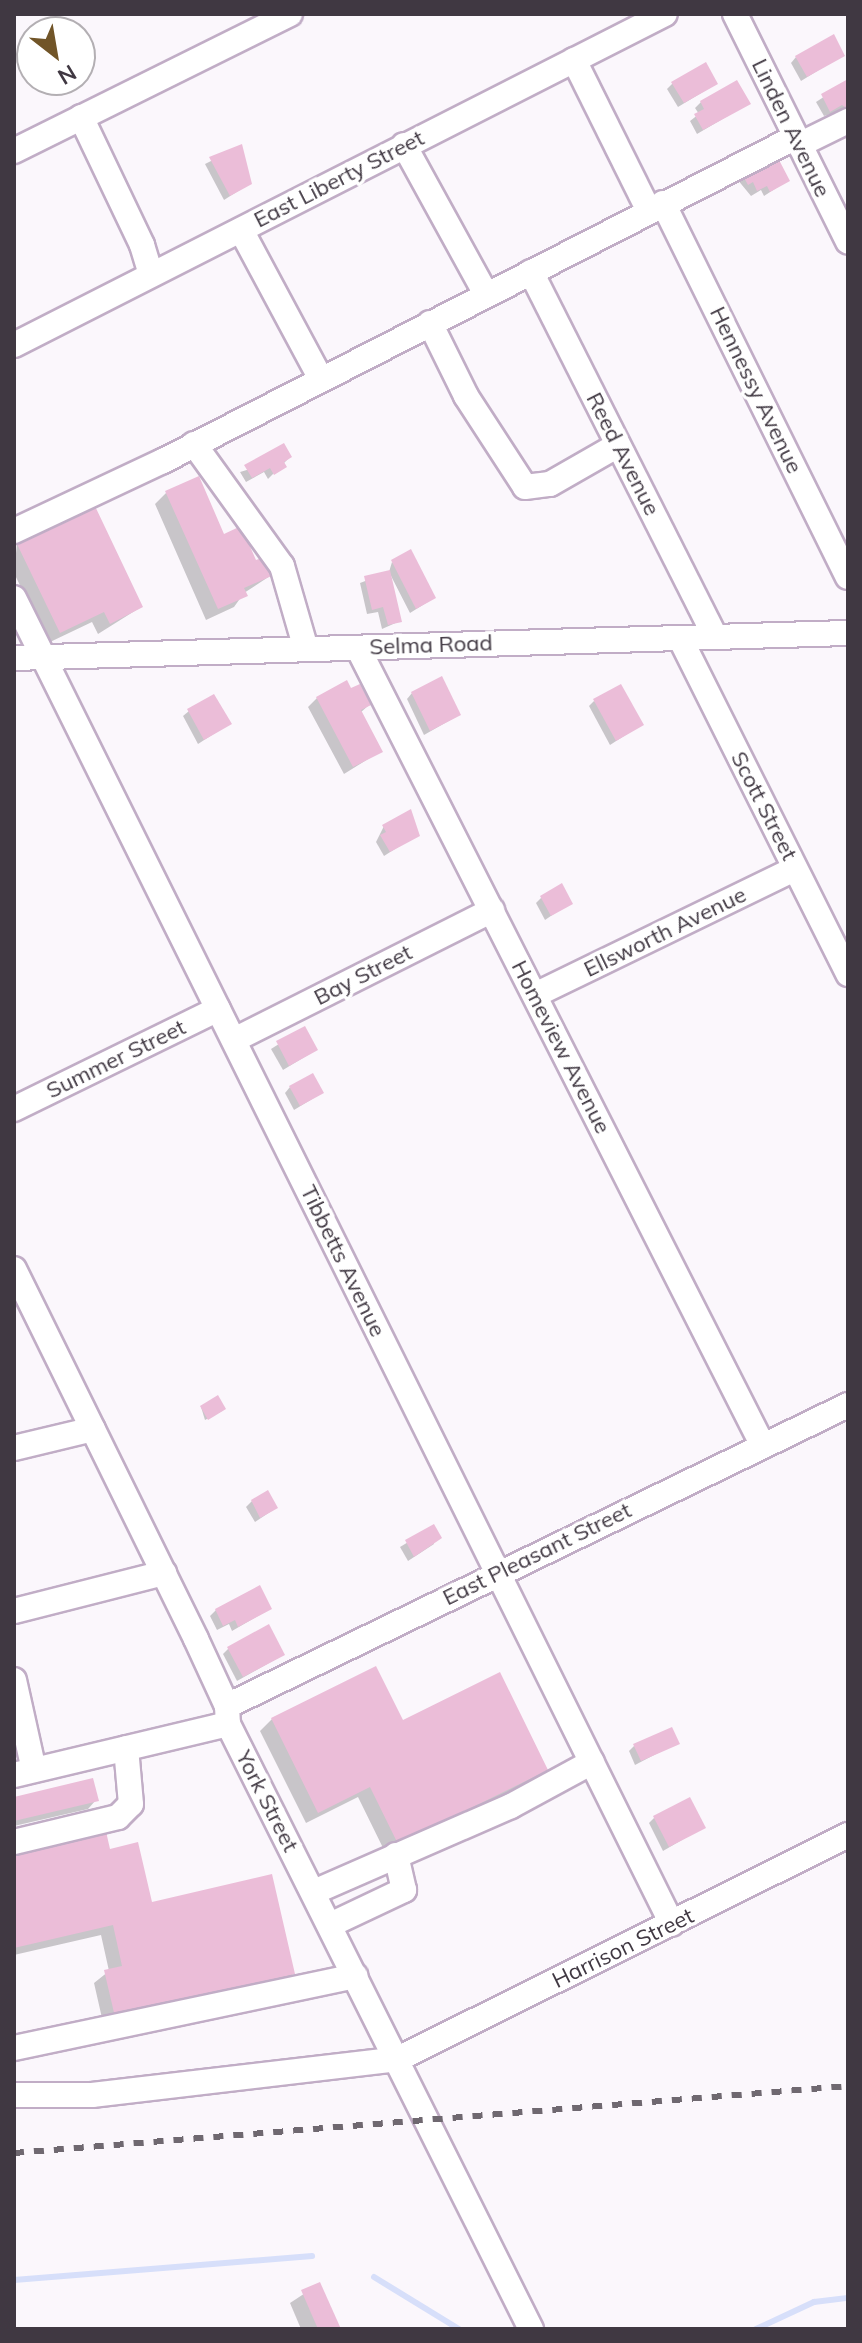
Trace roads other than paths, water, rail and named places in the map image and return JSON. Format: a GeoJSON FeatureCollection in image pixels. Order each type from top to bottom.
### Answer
{"type":"FeatureCollection","features":[{"type":"Feature","properties":{"kind":"street"},"geometry":{"type":"LineString","coordinates":[[14,151],[290,14]]}},
{"type":"Feature","properties":{"kind":"street","name":"East Liberty Street"},"geometry":{"type":"LineString","coordinates":[[14,345],[665,14]]}},
{"type":"Feature","properties":{"kind":"street","name":"Linden Avenue"},"geometry":{"type":"LineString","coordinates":[[735,14],[848,242]]}},
{"type":"Feature","properties":{"kind":"street","name":"Hennessy Avenue"},"geometry":{"type":"LineString","coordinates":[[574,60],[656,207],[848,577]]}},
{"type":"Feature","properties":{"kind":"street"},"geometry":{"type":"LineString","coordinates":[[81,117],[142,245],[151,275]]}},
{"type":"Feature","properties":{"kind":"street"},"geometry":{"type":"LineString","coordinates":[[14,531],[194,444],[656,207],[848,121]]}},
{"type":"Feature","properties":{"kind":"street"},"geometry":{"type":"LineString","coordinates":[[404,145],[486,294]]}},
{"type":"Feature","properties":{"kind":"street"},"geometry":{"type":"LineString","coordinates":[[241,230],[321,379]]}},
{"type":"Feature","properties":{"kind":"street","name":"Reed Avenue"},"geometry":{"type":"LineString","coordinates":[[531,272],[715,637]]}},
{"type":"Feature","properties":{"kind":"street"},"geometry":{"type":"LineString","coordinates":[[430,323],[466,396],[525,487],[550,484],[618,445]]}},
{"type":"Feature","properties":{"kind":"street"},"geometry":{"type":"LineString","coordinates":[[194,444],[282,566],[306,649]]}},
{"type":"Feature","properties":{"kind":"street","name":"Tibbetts Avenue"},"geometry":{"type":"LineString","coordinates":[[14,598],[672,1924]]}},
{"type":"Feature","properties":{"kind":"street","name":"Selma Road"},"geometry":{"type":"LineString","coordinates":[[14,658],[848,633]]}},
{"type":"Feature","properties":{"kind":"street","name":"Scott Street"},"geometry":{"type":"LineString","coordinates":[[680,638],[848,974]]}},
{"type":"Feature","properties":{"kind":"street","name":"Homeview Avenue"},"geometry":{"type":"LineString","coordinates":[[358,648],[763,1446]]}},
{"type":"Feature","properties":{"kind":"street","name":"Ellsworth Avenue"},"geometry":{"type":"LineString","coordinates":[[535,995],[795,869]]}},
{"type":"Feature","properties":{"kind":"street","name":"Bay Street"},"geometry":{"type":"LineString","coordinates":[[234,1040],[492,910]]}},
{"type":"Feature","properties":{"kind":"street","name":"Summer Street"},"geometry":{"type":"LineString","coordinates":[[14,1109],[218,1009]]}},
{"type":"Feature","properties":{"kind":"street","name":"York Street"},"geometry":{"type":"LineString","coordinates":[[16,1276],[164,1573],[227,1715],[531,2329]]}},
{"type":"Feature","properties":{"kind":"street","name":"East Pleasant Street"},"geometry":{"type":"LineString","coordinates":[[24,1773],[126,1748],[227,1715],[498,1572],[848,1405]]}},
{"type":"Feature","properties":{"kind":"street"},"geometry":{"type":"LineString","coordinates":[[14,1448],[93,1429]]}},
{"type":"Feature","properties":{"kind":"street"},"geometry":{"type":"LineString","coordinates":[[14,1611],[164,1573]]}},
{"type":"Feature","properties":{"kind":"street"},"geometry":{"type":"LineString","coordinates":[[14,1680],[24,1773]]}},
{"type":"Feature","properties":{"kind":"street"},"geometry":{"type":"LineString","coordinates":[[14,1842],[118,1817],[131,1804],[126,1748]]}},
{"type":"Feature","properties":{"kind":"street"},"geometry":{"type":"LineString","coordinates":[[314,1892],[511,1806],[592,1762]]}},
{"type":"Feature","properties":{"kind":"street","name":"Harrison Street"},"geometry":{"type":"LineString","coordinates":[[14,2095],[92,2095],[398,2059],[848,1835]]}},
{"type":"Feature","properties":{"kind":"street"},"geometry":{"type":"LineString","coordinates":[[330,1925],[404,1890],[396,1855]]}},
{"type":"Feature","properties":{"kind":"street"},"geometry":{"type":"LineString","coordinates":[[14,2048],[356,1976]]}},
{"type":"Feature","properties":{"kind":"waterway"},"geometry":{"type":"LineString","coordinates":[[14,2280],[312,2256]]}},
{"type":"Feature","properties":{"kind":"waterway"},"geometry":{"type":"LineString","coordinates":[[374,2277],[459,2329]]}},
{"type":"Feature","properties":{"kind":"waterway"},"geometry":{"type":"LineString","coordinates":[[756,2329],[814,2302],[848,2298]]}},
{"type":"Feature","properties":{"kind":"railway"},"geometry":{"type":"LineString","coordinates":[[14,2153],[848,2086]]}}]}
